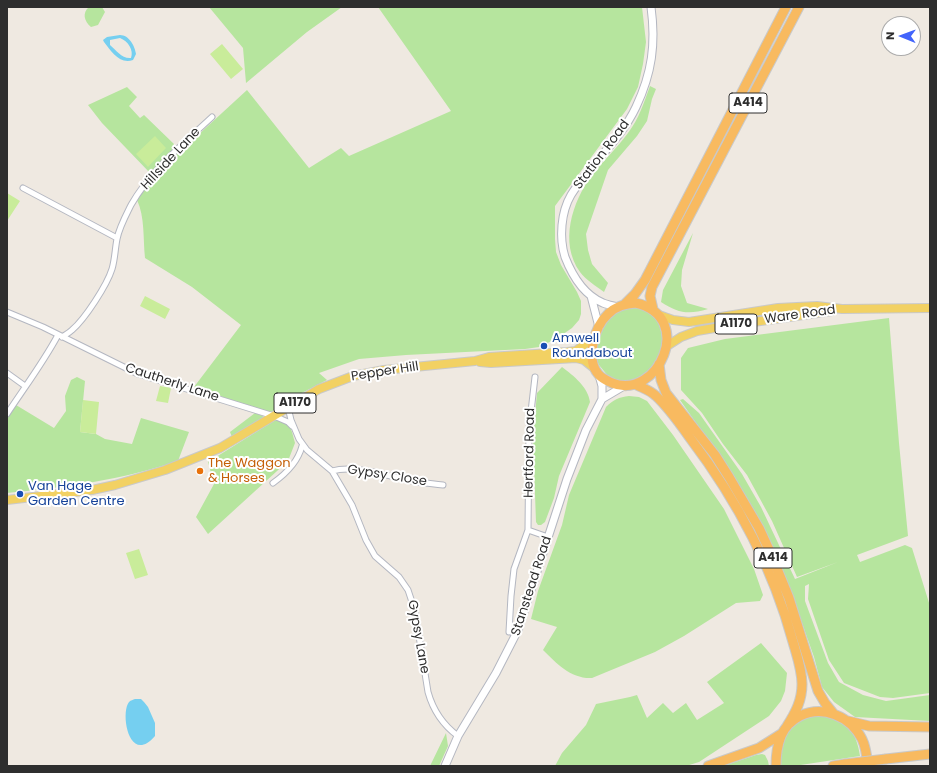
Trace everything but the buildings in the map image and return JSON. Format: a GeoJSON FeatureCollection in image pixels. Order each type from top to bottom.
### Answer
{"type":"FeatureCollection","features":[{"type":"Feature","properties":{"kind":"highway","name":"A414"},"geometry":{"type":"LineString","coordinates":[[621,306],[636,293],[645,280],[786,7]]}},
{"type":"Feature","properties":{"kind":"highway","name":"A414"},"geometry":{"type":"LineString","coordinates":[[656,312],[650,296],[652,287],[799,7]]}},
{"type":"Feature","properties":{"kind":"highway"},"geometry":{"type":"LineString","coordinates":[[636,303],[645,305],[656,312],[664,324],[667,336],[667,346],[659,364],[652,374],[635,384],[624,386],[607,380],[597,371],[592,348],[594,337],[607,314],[621,306],[636,303]]}},
{"type":"Feature","properties":{"kind":"highway","name":"A414"},"geometry":{"type":"LineString","coordinates":[[659,364],[661,380],[666,393],[715,455],[759,528],[789,598],[818,691],[833,713]]}},
{"type":"Feature","properties":{"kind":"highway","name":"A414"},"geometry":{"type":"LineString","coordinates":[[635,384],[650,391],[661,400],[708,462],[742,517],[768,570],[791,634],[802,677],[802,691],[799,704],[787,726]]}},
{"type":"Feature","properties":{"kind":"highway"},"geometry":{"type":"LineString","coordinates":[[708,766],[759,748],[781,734],[787,726],[797,718],[807,713],[818,711],[833,713],[848,721],[869,726],[930,727]]}},
{"type":"Feature","properties":{"kind":"highway"},"geometry":{"type":"LineString","coordinates":[[848,721],[862,738],[868,766]]}},
{"type":"Feature","properties":{"kind":"highway"},"geometry":{"type":"LineString","coordinates":[[776,766],[776,753],[781,734]]}},
{"type":"Feature","properties":{"kind":"highway"},"geometry":{"type":"LineString","coordinates":[[833,766],[930,754]]}},
{"type":"Feature","properties":{"kind":"main road","name":"Station Road"},"geometry":{"type":"LineString","coordinates":[[621,306],[603,303],[591,296],[577,280],[570,269],[564,252],[562,235],[563,215],[570,196],[625,126],[645,87],[651,67],[654,45],[651,7]]}},
{"type":"Feature","properties":{"kind":"main road","name":"Station Road"},"geometry":{"type":"LineString","coordinates":[[591,296],[599,327]]}},
{"type":"Feature","properties":{"kind":"main road","name":"Ware Road"},"geometry":{"type":"LineString","coordinates":[[656,312],[673,320],[689,322],[778,308],[818,306],[842,309]]}},
{"type":"Feature","properties":{"kind":"main road","name":"Ware Road"},"geometry":{"type":"LineString","coordinates":[[667,346],[681,336],[697,331],[732,324],[842,309],[930,308]]}},
{"type":"Feature","properties":{"kind":"main road","name":"Pepper Hill"},"geometry":{"type":"LineString","coordinates":[[7,500],[92,490],[126,482],[165,470],[220,448],[319,389],[353,376],[384,370],[475,361],[489,357],[576,351],[594,337]]}},
{"type":"Feature","properties":{"kind":"main road","name":"Pepper Hill"},"geometry":{"type":"LineString","coordinates":[[475,361],[491,363],[576,358],[584,360],[597,371]]}},
{"type":"Feature","properties":{"kind":"main road"},"geometry":{"type":"LineString","coordinates":[[597,371],[602,386],[602,399]]}},
{"type":"Feature","properties":{"kind":"main road"},"geometry":{"type":"LineString","coordinates":[[602,399],[624,386]]}},
{"type":"Feature","properties":{"kind":"main road","name":"Stanstead Road"},"geometry":{"type":"LineString","coordinates":[[445,766],[458,736],[513,643],[527,606],[576,453],[602,399]]}},
{"type":"Feature","properties":{"kind":"street","name":"Hillside Lane"},"geometry":{"type":"LineString","coordinates":[[60,336],[72,330],[94,304],[112,271],[117,238],[132,204],[154,173],[212,117]]}},
{"type":"Feature","properties":{"kind":"street"},"geometry":{"type":"LineString","coordinates":[[24,188],[117,238]]}},
{"type":"Feature","properties":{"kind":"street","name":"Cautherly Lane"},"geometry":{"type":"LineString","coordinates":[[7,312],[138,374],[274,416]]}},
{"type":"Feature","properties":{"kind":"street"},"geometry":{"type":"LineString","coordinates":[[72,330],[72,342]]}},
{"type":"Feature","properties":{"kind":"street"},"geometry":{"type":"LineString","coordinates":[[7,414],[60,336]]}},
{"type":"Feature","properties":{"kind":"street"},"geometry":{"type":"LineString","coordinates":[[7,373],[25,386]]}},
{"type":"Feature","properties":{"kind":"street","name":"Hertford Road"},"geometry":{"type":"LineString","coordinates":[[509,632],[514,569],[528,530],[529,429],[535,377]]}},
{"type":"Feature","properties":{"kind":"street","name":"Gypsy Lane"},"geometry":{"type":"LineString","coordinates":[[288,407],[293,427],[302,446],[332,471],[352,505],[371,551],[379,561],[399,577],[408,590],[415,611],[431,703],[444,724],[458,736]]}},
{"type":"Feature","properties":{"kind":"street"},"geometry":{"type":"LineString","coordinates":[[274,416],[288,422],[293,427]]}},
{"type":"Feature","properties":{"kind":"street"},"geometry":{"type":"LineString","coordinates":[[273,483],[290,468],[298,458],[302,446]]}},
{"type":"Feature","properties":{"kind":"street","name":"Gypsy Close"},"geometry":{"type":"LineString","coordinates":[[332,471],[352,469],[418,482],[443,485]]}},
{"type":"Feature","properties":{"kind":"street"},"geometry":{"type":"LineString","coordinates":[[528,530],[548,537]]}},
{"type":"Feature","properties":{"kind":"green space"},"geometry":{"type":"Polygon","coordinates":[[[89,7],[102,7],[105,12],[98,25],[91,27],[85,20],[85,12],[89,7]]]}},
{"type":"Feature","properties":{"kind":"green space"},"geometry":{"type":"Polygon","coordinates":[[[209,7],[342,7],[307,32],[246,83],[243,48],[209,7]]]}},
{"type":"Feature","properties":{"kind":"green space"},"geometry":{"type":"Polygon","coordinates":[[[378,7],[642,7],[646,42],[638,87],[627,109],[555,206],[556,252],[561,265],[581,301],[581,314],[579,320],[572,328],[556,339],[539,347],[359,359],[319,373],[327,380],[296,396],[272,412],[242,404],[194,387],[241,325],[192,287],[145,258],[143,221],[137,200],[145,188],[173,158],[247,90],[309,168],[341,148],[349,156],[451,111],[378,7]]]}},
{"type":"Feature","properties":{"kind":"green space"},"geometry":{"type":"Polygon","coordinates":[[[222,44],[243,69],[231,79],[210,54],[222,44]]]}},
{"type":"Feature","properties":{"kind":"green space"},"geometry":{"type":"Polygon","coordinates":[[[650,86],[656,89],[647,121],[637,136],[608,170],[586,234],[592,264],[608,283],[604,292],[582,275],[574,261],[570,248],[569,236],[571,223],[574,210],[585,186],[592,175],[632,128],[650,86]]]}},
{"type":"Feature","properties":{"kind":"green space"},"geometry":{"type":"Polygon","coordinates":[[[127,87],[137,97],[129,106],[140,118],[144,115],[174,144],[171,153],[150,173],[102,123],[88,105],[127,87]]]}},
{"type":"Feature","properties":{"kind":"green space"},"geometry":{"type":"Polygon","coordinates":[[[155,136],[166,148],[148,167],[136,154],[155,136]]]}},
{"type":"Feature","properties":{"kind":"green space"},"geometry":{"type":"Polygon","coordinates":[[[7,193],[20,201],[7,221],[7,193]]]}},
{"type":"Feature","properties":{"kind":"green space"},"geometry":{"type":"Polygon","coordinates":[[[693,233],[682,270],[681,286],[687,303],[708,309],[695,312],[683,312],[673,309],[661,302],[663,290],[693,233]]]}},
{"type":"Feature","properties":{"kind":"green space"},"geometry":{"type":"Polygon","coordinates":[[[145,296],[170,309],[165,319],[140,306],[145,296]]]}},
{"type":"Feature","properties":{"kind":"green space","name":"Amwell Roundabout"},"geometry":{"type":"Polygon","coordinates":[[[632,307],[642,308],[658,319],[664,344],[663,349],[650,371],[633,382],[617,381],[608,376],[599,365],[597,361],[596,342],[607,320],[618,311],[632,307]]]}},
{"type":"Feature","properties":{"kind":"green space"},"geometry":{"type":"Polygon","coordinates":[[[889,318],[908,536],[857,555],[860,562],[905,545],[912,548],[930,606],[930,693],[893,698],[880,697],[844,683],[829,660],[808,599],[809,584],[805,586],[805,601],[828,663],[839,682],[863,695],[886,701],[930,695],[930,721],[855,717],[834,702],[822,687],[814,657],[796,606],[720,457],[680,400],[683,399],[699,413],[742,474],[761,507],[795,579],[838,562],[797,577],[772,521],[747,475],[723,444],[702,413],[681,390],[681,358],[688,348],[725,339],[889,318]]]}},
{"type":"Feature","properties":{"kind":"green space"},"geometry":{"type":"Polygon","coordinates":[[[562,367],[576,378],[586,391],[590,402],[559,476],[554,498],[545,522],[538,525],[536,522],[533,438],[537,393],[562,367]]]}},
{"type":"Feature","properties":{"kind":"green space"},"geometry":{"type":"Polygon","coordinates":[[[77,377],[85,381],[80,432],[96,434],[105,439],[132,444],[141,418],[189,432],[178,461],[157,468],[94,482],[7,493],[7,419],[16,405],[54,428],[66,411],[65,396],[71,380],[77,377]]]}},
{"type":"Feature","properties":{"kind":"green space"},"geometry":{"type":"Polygon","coordinates":[[[160,386],[171,388],[168,403],[156,401],[160,386]]]}},
{"type":"Feature","properties":{"kind":"green space"},"geometry":{"type":"Polygon","coordinates":[[[629,396],[639,397],[647,401],[673,435],[724,509],[754,569],[763,595],[760,601],[736,603],[684,636],[655,652],[592,678],[584,678],[565,670],[543,650],[557,627],[531,619],[538,591],[562,525],[569,495],[606,407],[616,399],[629,396]]]}},
{"type":"Feature","properties":{"kind":"green space"},"geometry":{"type":"Polygon","coordinates":[[[83,400],[99,402],[96,434],[80,432],[83,400]]]}},
{"type":"Feature","properties":{"kind":"green space"},"geometry":{"type":"Polygon","coordinates":[[[255,413],[263,416],[262,419],[232,437],[230,432],[255,413]]]}},
{"type":"Feature","properties":{"kind":"green space"},"geometry":{"type":"Polygon","coordinates":[[[277,419],[289,425],[295,443],[288,461],[208,534],[196,517],[214,484],[208,462],[277,419]]]}},
{"type":"Feature","properties":{"kind":"green space"},"geometry":{"type":"Polygon","coordinates":[[[139,549],[148,575],[135,579],[126,553],[139,549]]]}},
{"type":"Feature","properties":{"kind":"green space"},"geometry":{"type":"Polygon","coordinates":[[[761,643],[787,673],[785,691],[781,701],[769,716],[699,762],[686,766],[555,766],[562,753],[586,725],[596,704],[637,695],[647,718],[663,703],[673,713],[686,703],[697,720],[724,703],[707,682],[761,643]]]}},
{"type":"Feature","properties":{"kind":"green space"},"geometry":{"type":"Polygon","coordinates":[[[819,715],[835,718],[849,728],[858,744],[860,756],[794,766],[780,766],[780,749],[789,729],[803,719],[819,715]]]}},
{"type":"Feature","properties":{"kind":"green space"},"geometry":{"type":"Polygon","coordinates":[[[446,733],[448,746],[439,766],[430,766],[446,733]]]}},
{"type":"Feature","properties":{"kind":"green space"},"geometry":{"type":"Polygon","coordinates":[[[756,755],[765,755],[769,766],[723,766],[756,755]]]}},
{"type":"Feature","properties":{"kind":"water"},"geometry":{"type":"Polygon","coordinates":[[[123,35],[129,39],[133,44],[136,54],[133,60],[124,61],[116,56],[103,40],[107,37],[123,35]],[[120,38],[110,40],[110,45],[122,56],[131,58],[131,49],[123,39],[120,38]]]}},
{"type":"Feature","properties":{"kind":"water"},"geometry":{"type":"Polygon","coordinates":[[[141,699],[144,702],[148,707],[155,723],[155,736],[146,744],[139,745],[133,741],[126,726],[126,708],[131,700],[141,699]]]}},
{"type":"Feature","properties":{"kind":"place","name":"Amwell Roundabout"},"geometry":{"type":"Point","coordinates":[544,346]}},
{"type":"Feature","properties":{"kind":"place","name":"The Waggon & Horses"},"geometry":{"type":"Point","coordinates":[200,471]}},
{"type":"Feature","properties":{"kind":"place","name":"Van Hage Garden Centre"},"geometry":{"type":"Point","coordinates":[20,494]}}]}
